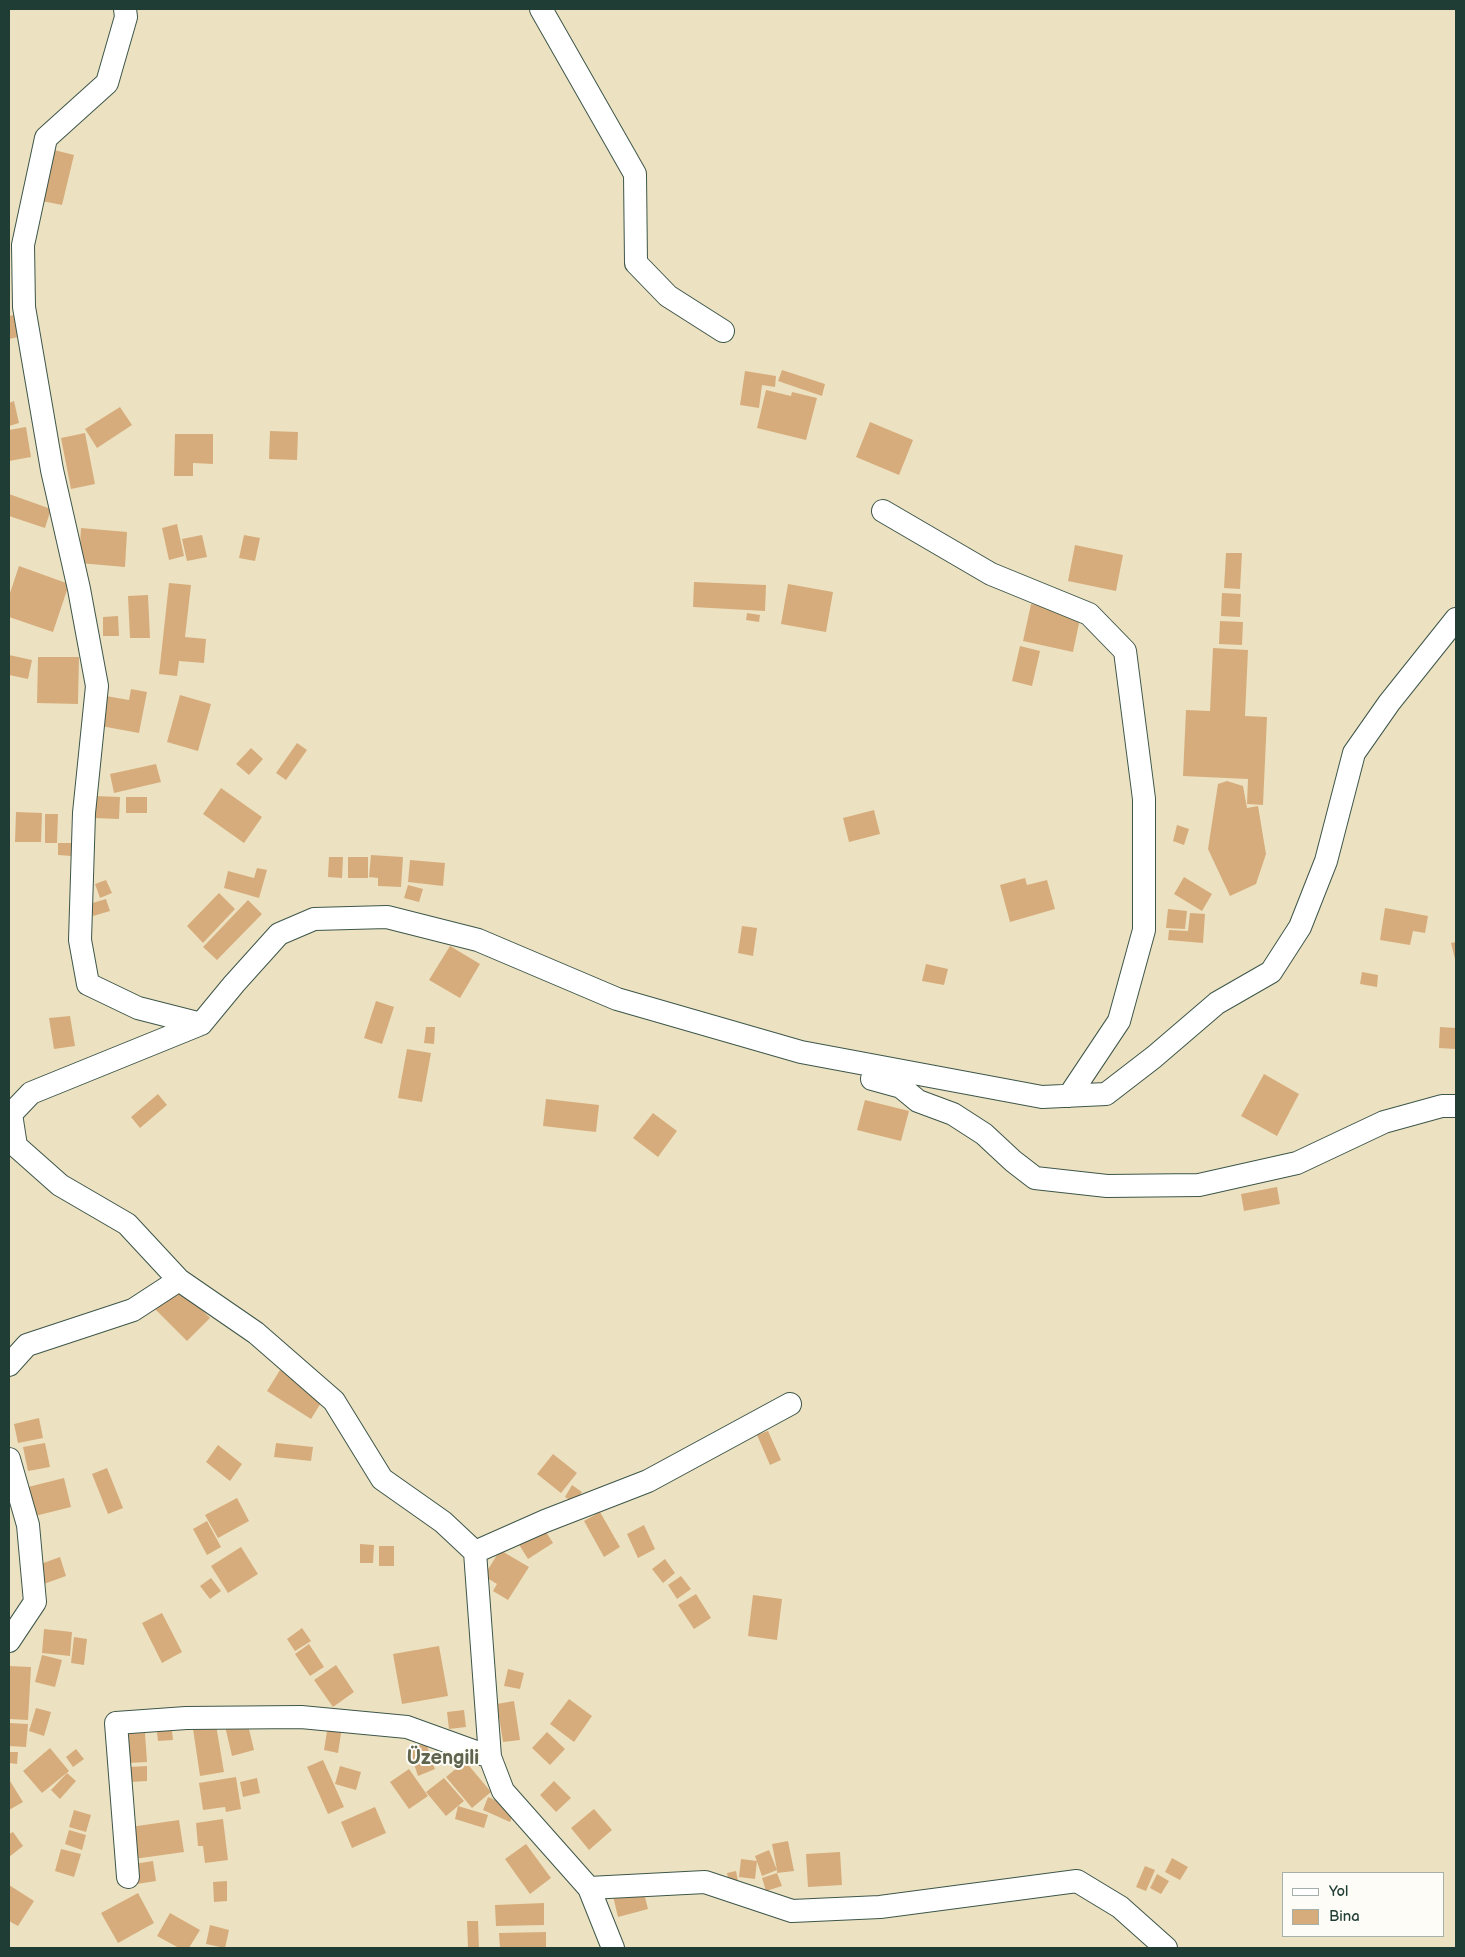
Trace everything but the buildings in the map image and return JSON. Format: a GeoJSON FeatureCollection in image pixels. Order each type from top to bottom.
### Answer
{"type":"FeatureCollection","features":[{"type":"Feature","properties":{"kind":"street"},"geometry":{"type":"LineString","coordinates":[[125,9],[126,17],[107,83],[46,138],[23,245],[24,307],[52,470],[79,589],[97,686],[84,813],[80,930],[88,984],[138,1008],[201,1024]]}},
{"type":"Feature","properties":{"kind":"street"},"geometry":{"type":"LineString","coordinates":[[541,9],[635,174],[636,263],[668,296],[722,331]]}},
{"type":"Feature","properties":{"kind":"street"},"geometry":{"type":"LineString","coordinates":[[883,511],[991,574],[1089,614],[1125,652],[1144,800],[1144,930],[1120,1021],[1069,1096]]}},
{"type":"Feature","properties":{"kind":"street"},"geometry":{"type":"LineString","coordinates":[[613,1948],[589,1888],[502,1791],[490,1757],[475,1552],[443,1522],[382,1480],[334,1401],[256,1333],[179,1280],[127,1224],[60,1185],[12,1142],[11,1114],[31,1094],[201,1024],[279,934],[314,919],[387,917],[478,940],[617,999],[804,1053],[1042,1096],[1106,1094],[1154,1057],[1217,1003],[1271,972],[1300,927],[1326,861],[1354,754],[1389,703],[1456,618]]}},
{"type":"Feature","properties":{"kind":"street"},"geometry":{"type":"LineString","coordinates":[[804,1053],[818,1061],[860,1076],[901,1087],[918,1101],[953,1114],[984,1134],[1035,1178],[1108,1186],[1199,1185],[1297,1163],[1384,1122],[1442,1106],[1456,1106]]}},
{"type":"Feature","properties":{"kind":"street"},"geometry":{"type":"LineString","coordinates":[[9,1364],[27,1345],[134,1310],[179,1280]]}},
{"type":"Feature","properties":{"kind":"street"},"geometry":{"type":"LineString","coordinates":[[475,1552],[545,1521],[648,1481],[790,1404]]}},
{"type":"Feature","properties":{"kind":"street"},"geometry":{"type":"LineString","coordinates":[[9,1460],[18,1526],[35,1602],[9,1641]]}},
{"type":"Feature","properties":{"kind":"street"},"geometry":{"type":"LineString","coordinates":[[128,1877],[116,1723],[186,1718],[301,1717],[407,1727],[490,1757]]}},
{"type":"Feature","properties":{"kind":"street"},"geometry":{"type":"LineString","coordinates":[[589,1888],[705,1882],[792,1911],[880,1908],[1077,1881],[1120,1907],[1166,1948]]}},
{"type":"Feature","properties":{"kind":"district","name":"Üzengili"},"geometry":{"type":"Point","coordinates":[443,1759]}}]}
